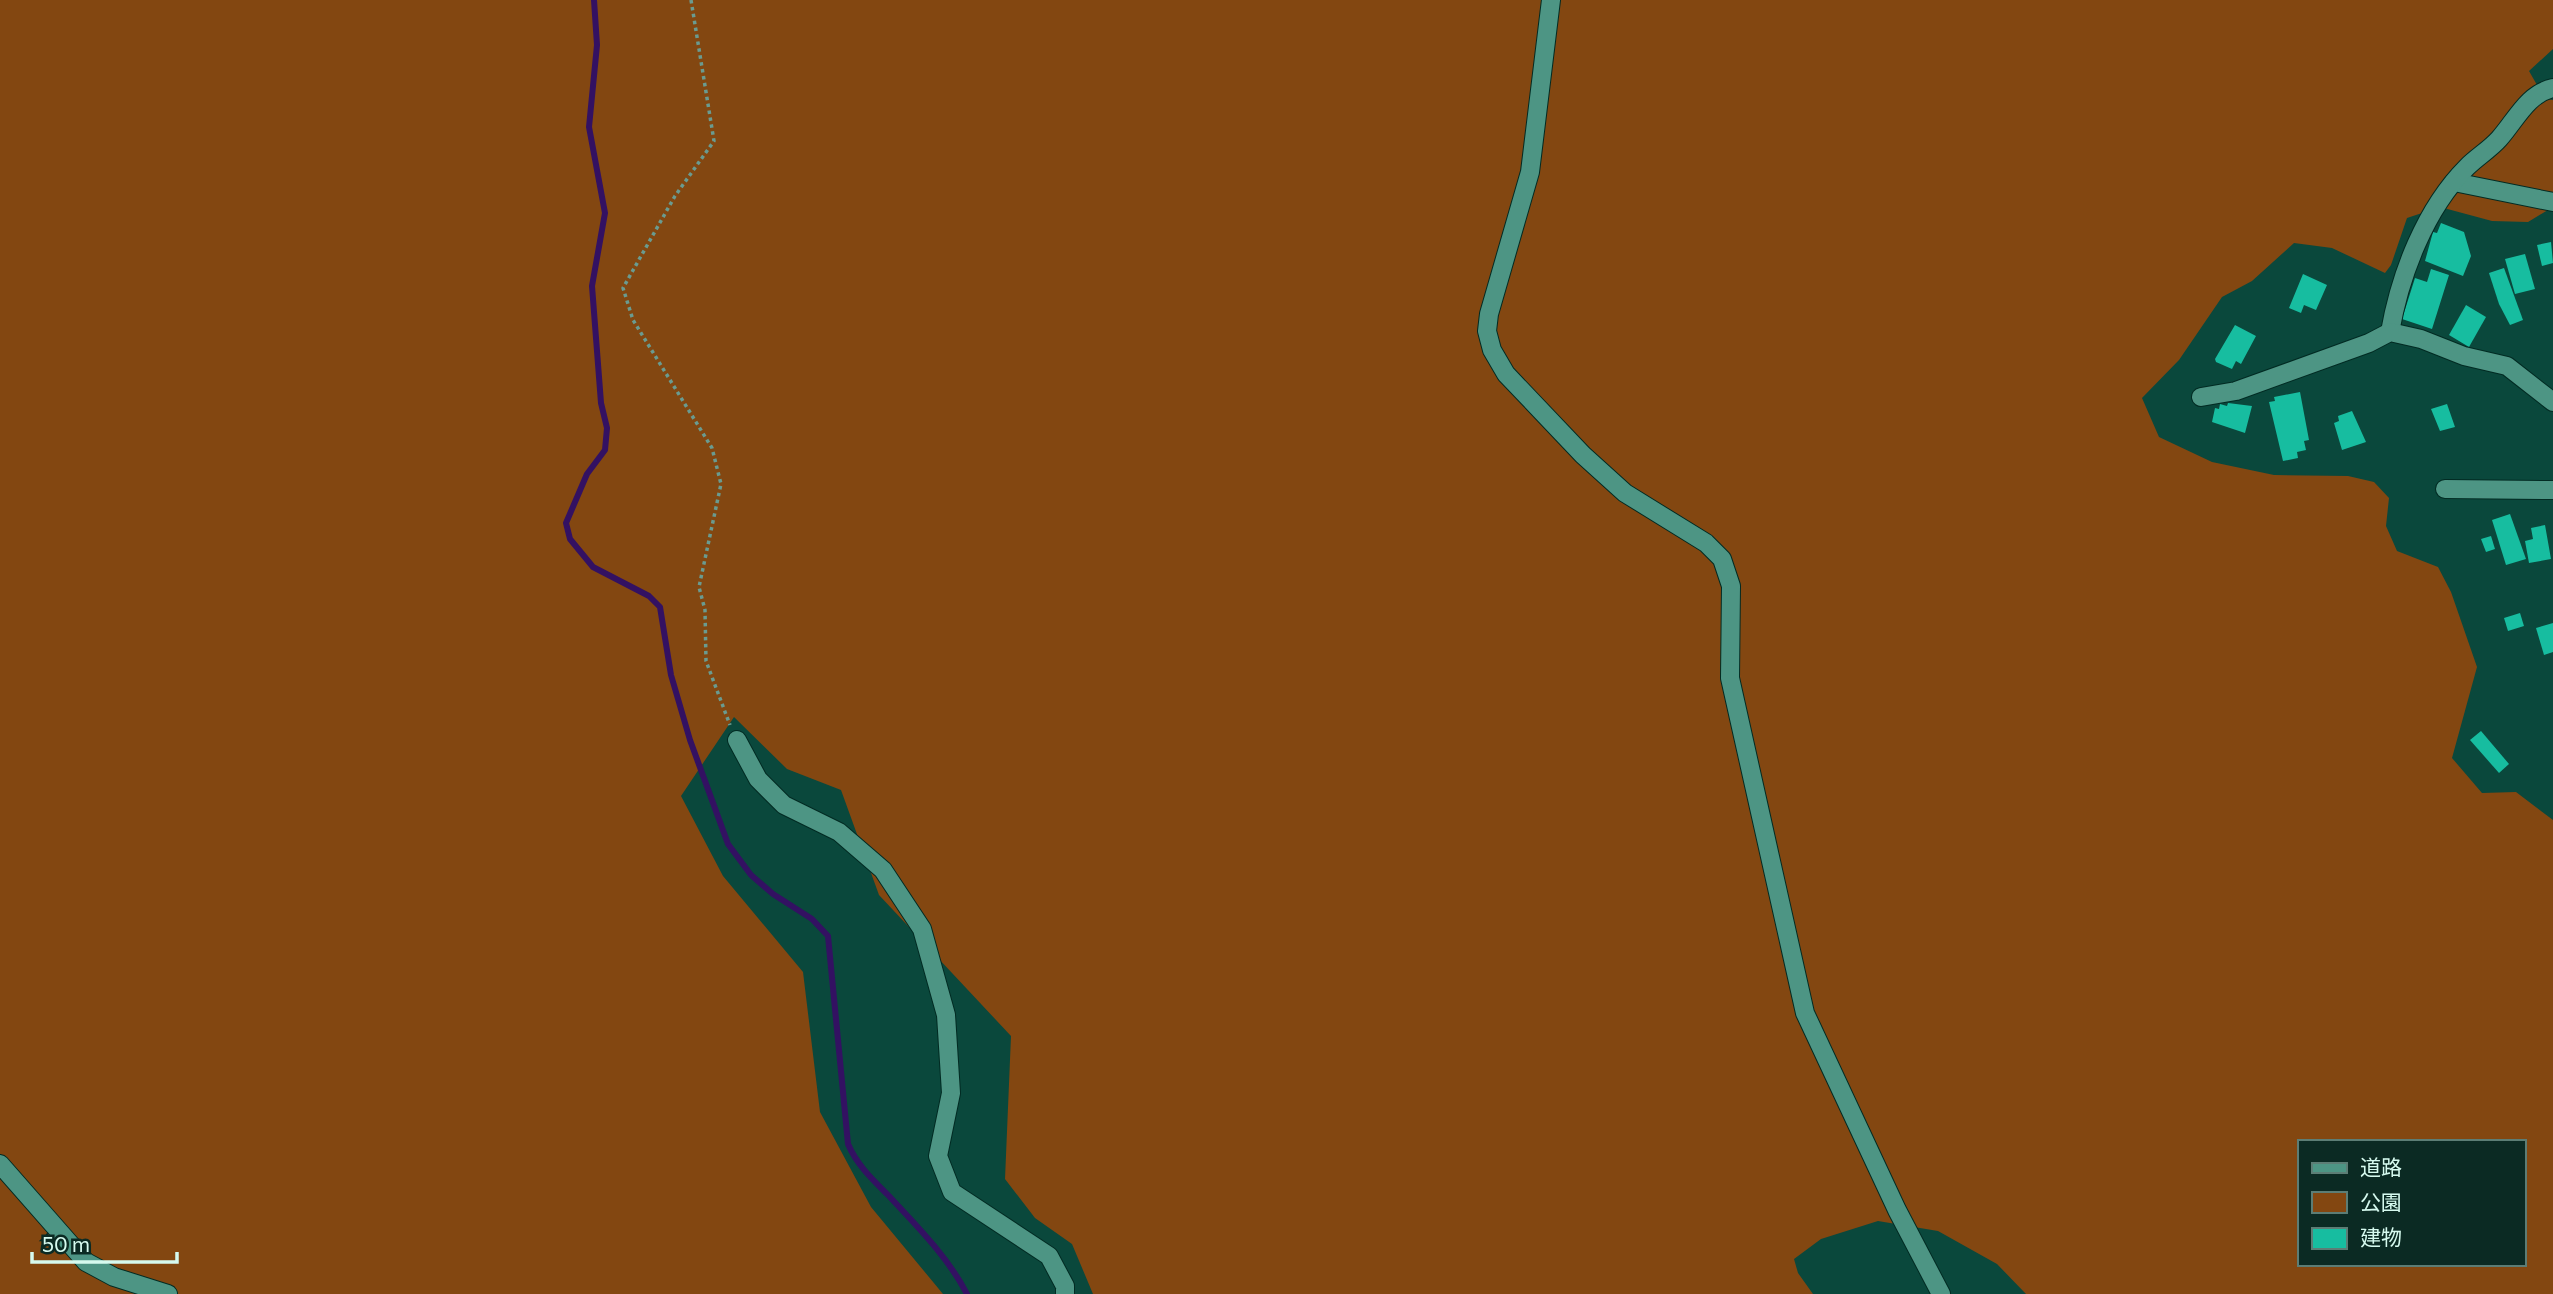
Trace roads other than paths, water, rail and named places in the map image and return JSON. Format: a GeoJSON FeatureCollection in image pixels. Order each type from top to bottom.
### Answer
{"type":"FeatureCollection","features":[{"type":"Feature","properties":{"kind":"street"},"geometry":{"type":"LineString","coordinates":[[1551,0],[1530,172],[1489,314],[1488,331],[1492,350],[1506,374],[1583,455],[1625,493],[1706,543],[1722,559],[1728,571],[1731,586],[1728,647],[1730,678],[1805,1013],[1897,1210],[1941,1294]]}},
{"type":"Feature","properties":{"kind":"street"},"geometry":{"type":"LineString","coordinates":[[2390,332],[2395,306],[2419,240],[2439,200],[2501,137],[2536,94],[2553,88]]}},
{"type":"Feature","properties":{"kind":"street"},"geometry":{"type":"LineString","coordinates":[[2454,182],[2553,202]]}},
{"type":"Feature","properties":{"kind":"street"},"geometry":{"type":"LineString","coordinates":[[2202,397],[2236,391],[2369,343],[2390,332],[2421,338],[2464,356],[2507,366],[2553,402]]}},
{"type":"Feature","properties":{"kind":"street"},"geometry":{"type":"LineString","coordinates":[[2445,489],[2553,490]]}},
{"type":"Feature","properties":{"kind":"street"},"geometry":{"type":"LineString","coordinates":[[737,740],[758,779],[784,805],[839,832],[883,870],[922,929],[946,1015],[951,1093],[939,1156],[952,1192],[1049,1256],[1065,1286],[1065,1294]]}},
{"type":"Feature","properties":{"kind":"street"},"geometry":{"type":"LineString","coordinates":[[0,1164],[86,1262],[114,1277],[168,1294]]}},
{"type":"Feature","properties":{"kind":"waterway"},"geometry":{"type":"LineString","coordinates":[[594,0],[597,45],[589,127],[605,213],[592,286],[601,403],[607,428],[605,450],[587,474],[566,523],[570,539],[593,567],[649,596],[660,607],[671,675],[690,740],[728,844],[751,875],[773,894],[812,919],[828,936],[848,1144],[865,1171],[941,1254],[967,1294]]}}]}
